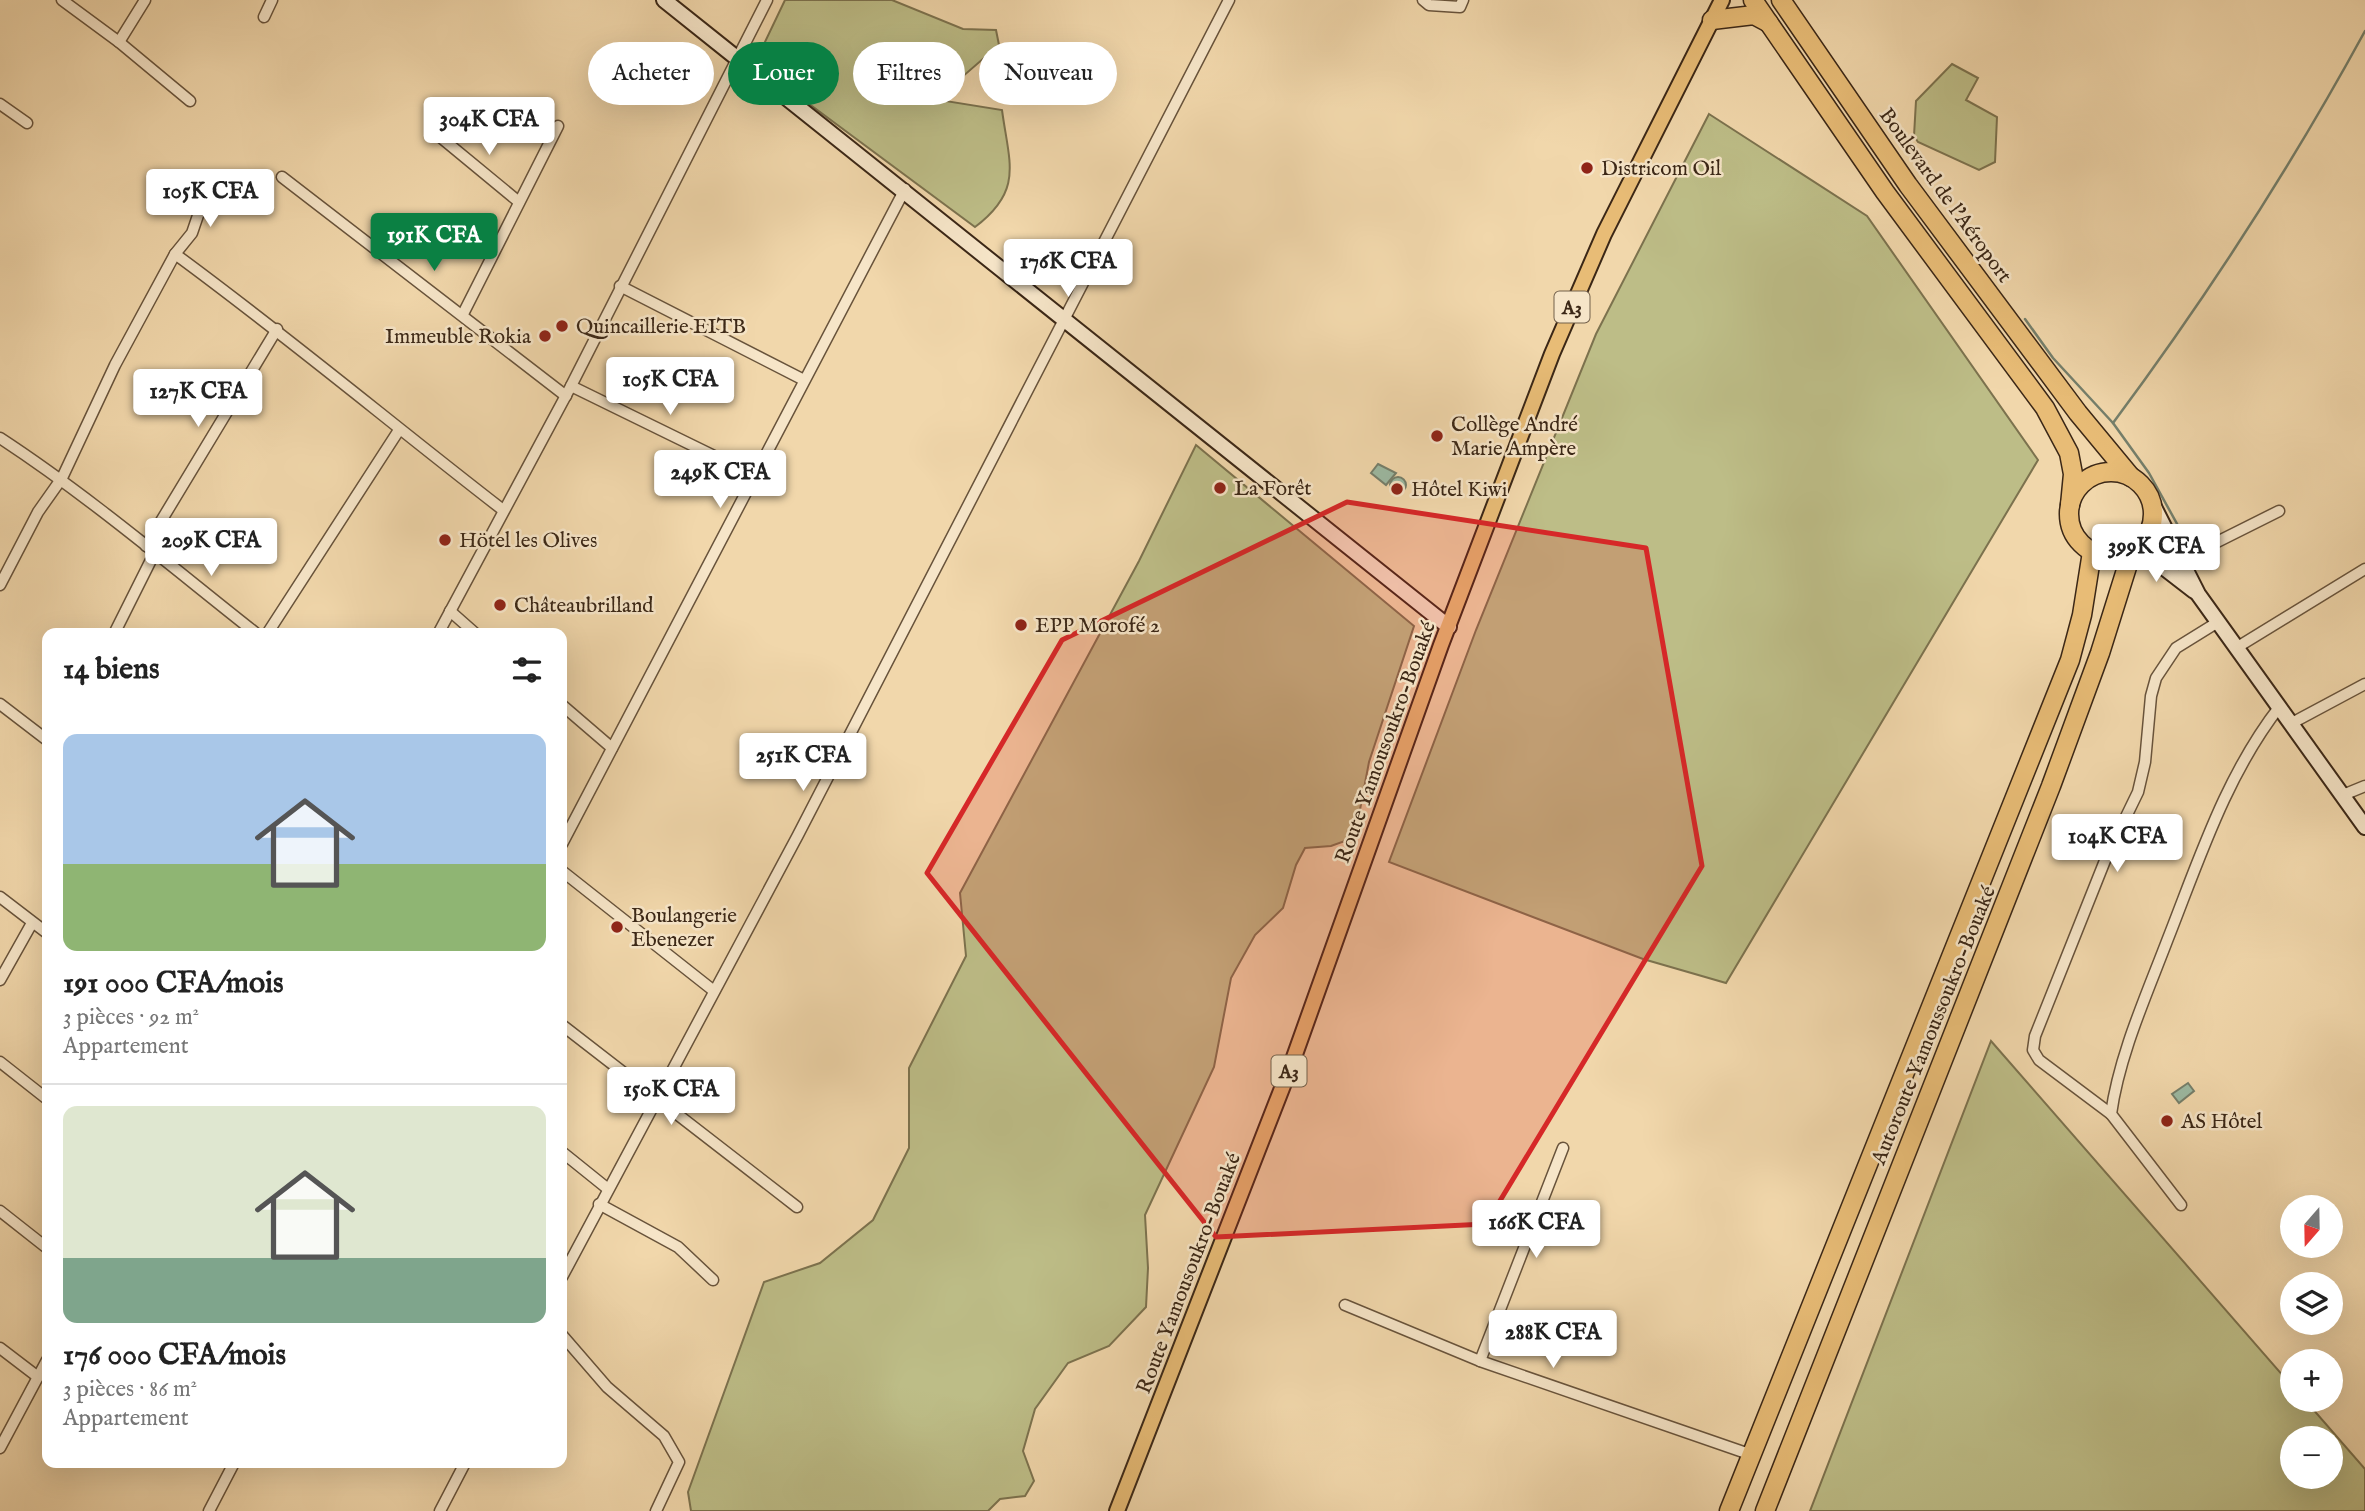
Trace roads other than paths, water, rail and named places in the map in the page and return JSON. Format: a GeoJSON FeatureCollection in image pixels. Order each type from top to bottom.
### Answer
{"type":"FeatureCollection","features":[{"type":"Feature","properties":{"kind":"highway"},"geometry":{"type":"LineString","coordinates":[[1753,0],[1885,192],[2045,408],[2069,453],[2073,474],[2070,505],[2073,532],[2092,552],[2119,556],[2134,549],[2150,531],[2152,503],[2141,484],[2131,477],[2106,472],[2094,475],[2074,493],[2070,505]]}},
{"type":"Feature","properties":{"kind":"highway","name":"Boulevard de l'Aéroport"},"geometry":{"type":"LineString","coordinates":[[1784,2],[1908,185],[2078,413],[2131,477]]}},
{"type":"Feature","properties":{"kind":"highway"},"geometry":{"type":"LineString","coordinates":[[1712,20],[1754,15],[1771,25]]}},
{"type":"Feature","properties":{"kind":"highway","name":"Autoroute Yamoussoukro-Bouaké"},"geometry":{"type":"LineString","coordinates":[[1765,1511],[2051,786],[2101,653],[2134,549]]}},
{"type":"Feature","properties":{"kind":"highway","name":"Autoroute Yamoussoukro-Bouaké"},"geometry":{"type":"LineString","coordinates":[[1730,1511],[2070,660],[2082,615],[2092,552]]}},
{"type":"Feature","properties":{"kind":"main road","name":"Route Yamousoukro-Bouaké"},"geometry":{"type":"LineString","coordinates":[[1117,1511],[1293,1060],[1449,627],[1547,366],[1604,234],[1722,0]]}},
{"type":"Feature","properties":{"kind":"street"},"geometry":{"type":"LineString","coordinates":[[62,0],[119,42],[190,101]]}},
{"type":"Feature","properties":{"kind":"street"},"geometry":{"type":"LineString","coordinates":[[119,42],[145,0]]}},
{"type":"Feature","properties":{"kind":"street"},"geometry":{"type":"LineString","coordinates":[[264,17],[272,0]]}},
{"type":"Feature","properties":{"kind":"street"},"geometry":{"type":"LineString","coordinates":[[664,0],[728,51]]}},
{"type":"Feature","properties":{"kind":"street"},"geometry":{"type":"LineString","coordinates":[[745,42],[767,0]]}},
{"type":"Feature","properties":{"kind":"street"},"geometry":{"type":"LineString","coordinates":[[567,1267],[1066,319],[1229,0]]}},
{"type":"Feature","properties":{"kind":"street"},"geometry":{"type":"LineString","coordinates":[[1423,0],[1429,5],[1460,7],[1463,0]]}},
{"type":"Feature","properties":{"kind":"street"},"geometry":{"type":"LineString","coordinates":[[441,628],[566,396],[728,76]]}},
{"type":"Feature","properties":{"kind":"street"},"geometry":{"type":"LineString","coordinates":[[0,104],[27,123]]}},
{"type":"Feature","properties":{"kind":"street"},"geometry":{"type":"LineString","coordinates":[[797,105],[1449,627]]}},
{"type":"Feature","properties":{"kind":"street"},"geometry":{"type":"LineString","coordinates":[[463,314],[558,126]]}},
{"type":"Feature","properties":{"kind":"street"},"geometry":{"type":"LineString","coordinates":[[439,136],[519,202]]}},
{"type":"Feature","properties":{"kind":"street"},"geometry":{"type":"LineString","coordinates":[[282,177],[566,396]]}},
{"type":"Feature","properties":{"kind":"street"},"geometry":{"type":"LineString","coordinates":[[0,585],[38,512],[62,478],[115,365],[175,254],[192,233],[209,184]]}},
{"type":"Feature","properties":{"kind":"street"},"geometry":{"type":"LineString","coordinates":[[567,834],[905,189]]}},
{"type":"Feature","properties":{"kind":"street"},"geometry":{"type":"LineString","coordinates":[[175,254],[277,329],[399,430],[503,510]]}},
{"type":"Feature","properties":{"kind":"street"},"geometry":{"type":"LineString","coordinates":[[620,286],[804,380]]}},
{"type":"Feature","properties":{"kind":"street"},"geometry":{"type":"LineString","coordinates":[[146,545],[277,329]]}},
{"type":"Feature","properties":{"kind":"street"},"geometry":{"type":"LineString","coordinates":[[571,386],[755,475]]}},
{"type":"Feature","properties":{"kind":"street"},"geometry":{"type":"LineString","coordinates":[[271,628],[399,430]]}},
{"type":"Feature","properties":{"kind":"street"},"geometry":{"type":"LineString","coordinates":[[0,438],[62,478],[249,628]]}},
{"type":"Feature","properties":{"kind":"street"},"geometry":{"type":"LineString","coordinates":[[2152,503],[2198,594],[2365,828]]}},
{"type":"Feature","properties":{"kind":"street"},"geometry":{"type":"LineString","coordinates":[[2181,560],[2279,511]]}},
{"type":"Feature","properties":{"kind":"street"},"geometry":{"type":"LineString","coordinates":[[2134,549],[2198,594]]}},
{"type":"Feature","properties":{"kind":"street"},"geometry":{"type":"LineString","coordinates":[[117,628],[154,554]]}},
{"type":"Feature","properties":{"kind":"street"},"geometry":{"type":"LineString","coordinates":[[2236,648],[2365,569]]}},
{"type":"Feature","properties":{"kind":"street"},"geometry":{"type":"LineString","coordinates":[[450,611],[469,628]]}},
{"type":"Feature","properties":{"kind":"street"},"geometry":{"type":"LineString","coordinates":[[2181,1205],[2110,1114],[2039,1060],[2033,1050],[2035,1036],[2106,858],[2138,792],[2145,762],[2151,696],[2156,678],[2176,648],[2218,622]]}},
{"type":"Feature","properties":{"kind":"street"},"geometry":{"type":"LineString","coordinates":[[2292,723],[2365,684]]}},
{"type":"Feature","properties":{"kind":"street"},"geometry":{"type":"LineString","coordinates":[[0,704],[42,736]]}},
{"type":"Feature","properties":{"kind":"street"},"geometry":{"type":"LineString","coordinates":[[2110,1114],[2114,1092],[2154,974],[2212,828],[2241,762],[2280,706]]}},
{"type":"Feature","properties":{"kind":"street"},"geometry":{"type":"LineString","coordinates":[[567,709],[612,748]]}},
{"type":"Feature","properties":{"kind":"street"},"geometry":{"type":"LineString","coordinates":[[2343,795],[2365,786]]}},
{"type":"Feature","properties":{"kind":"street"},"geometry":{"type":"LineString","coordinates":[[567,875],[714,991]]}},
{"type":"Feature","properties":{"kind":"street"},"geometry":{"type":"LineString","coordinates":[[0,897],[42,930]]}},
{"type":"Feature","properties":{"kind":"street"},"geometry":{"type":"LineString","coordinates":[[0,980],[32,923]]}},
{"type":"Feature","properties":{"kind":"street"},"geometry":{"type":"LineString","coordinates":[[567,1029],[797,1207]]}},
{"type":"Feature","properties":{"kind":"street"},"geometry":{"type":"LineString","coordinates":[[0,1062],[42,1095]]}},
{"type":"Feature","properties":{"kind":"street"},"geometry":{"type":"LineString","coordinates":[[1480,1361],[1563,1148]]}},
{"type":"Feature","properties":{"kind":"street"},"geometry":{"type":"LineString","coordinates":[[567,1156],[608,1189]]}},
{"type":"Feature","properties":{"kind":"street"},"geometry":{"type":"LineString","coordinates":[[599,1204],[678,1247],[713,1280]]}},
{"type":"Feature","properties":{"kind":"street"},"geometry":{"type":"LineString","coordinates":[[0,1211],[42,1244]]}},
{"type":"Feature","properties":{"kind":"street"},"geometry":{"type":"LineString","coordinates":[[1345,1305],[1480,1361],[1752,1455]]}},
{"type":"Feature","properties":{"kind":"street"},"geometry":{"type":"LineString","coordinates":[[567,1341],[607,1387],[664,1436],[679,1462],[656,1511]]}},
{"type":"Feature","properties":{"kind":"street"},"geometry":{"type":"LineString","coordinates":[[0,1348],[38,1377]]}},
{"type":"Feature","properties":{"kind":"street"},"geometry":{"type":"LineString","coordinates":[[0,1448],[42,1369]]}},
{"type":"Feature","properties":{"kind":"street"},"geometry":{"type":"LineString","coordinates":[[209,1511],[231,1468]]}},
{"type":"Feature","properties":{"kind":"street"},"geometry":{"type":"LineString","coordinates":[[440,1511],[462,1468]]}},
{"type":"Feature","properties":{"kind":"waterway"},"geometry":{"type":"LineString","coordinates":[[2113,423],[2246,231],[2365,31]]}},
{"type":"Feature","properties":{"kind":"waterway"},"geometry":{"type":"LineString","coordinates":[[2025,319],[2053,358],[2113,423],[2149,473],[2192,551]]}},
{"type":"Feature","properties":{"kind":"place","name":"Districom Oil"},"geometry":{"type":"Point","coordinates":[1587,168]}},
{"type":"Feature","properties":{"kind":"place","name":"Quincaillerie EITB"},"geometry":{"type":"Point","coordinates":[562,326]}},
{"type":"Feature","properties":{"kind":"place","name":"Immeuble Rokia"},"geometry":{"type":"Point","coordinates":[545,336]}},
{"type":"Feature","properties":{"kind":"place","name":"Collège André Marie Ampère"},"geometry":{"type":"Point","coordinates":[1437,436]}},
{"type":"Feature","properties":{"kind":"place","name":"La Forêt"},"geometry":{"type":"Point","coordinates":[1220,488]}},
{"type":"Feature","properties":{"kind":"place","name":"Hôtel Kiwi"},"geometry":{"type":"Point","coordinates":[1397,489]}},
{"type":"Feature","properties":{"kind":"place","name":"Hötel les Olives"},"geometry":{"type":"Point","coordinates":[445,540]}},
{"type":"Feature","properties":{"kind":"place","name":"Châteaubrilland"},"geometry":{"type":"Point","coordinates":[500,605]}},
{"type":"Feature","properties":{"kind":"place","name":"EPP Morofé 2"},"geometry":{"type":"Point","coordinates":[1021,625]}},
{"type":"Feature","properties":{"kind":"place","name":"Boulangerie Ebenezer"},"geometry":{"type":"Point","coordinates":[617,927]}},
{"type":"Feature","properties":{"kind":"place","name":"AS Hôtel"},"geometry":{"type":"Point","coordinates":[2167,1121]}}]}
